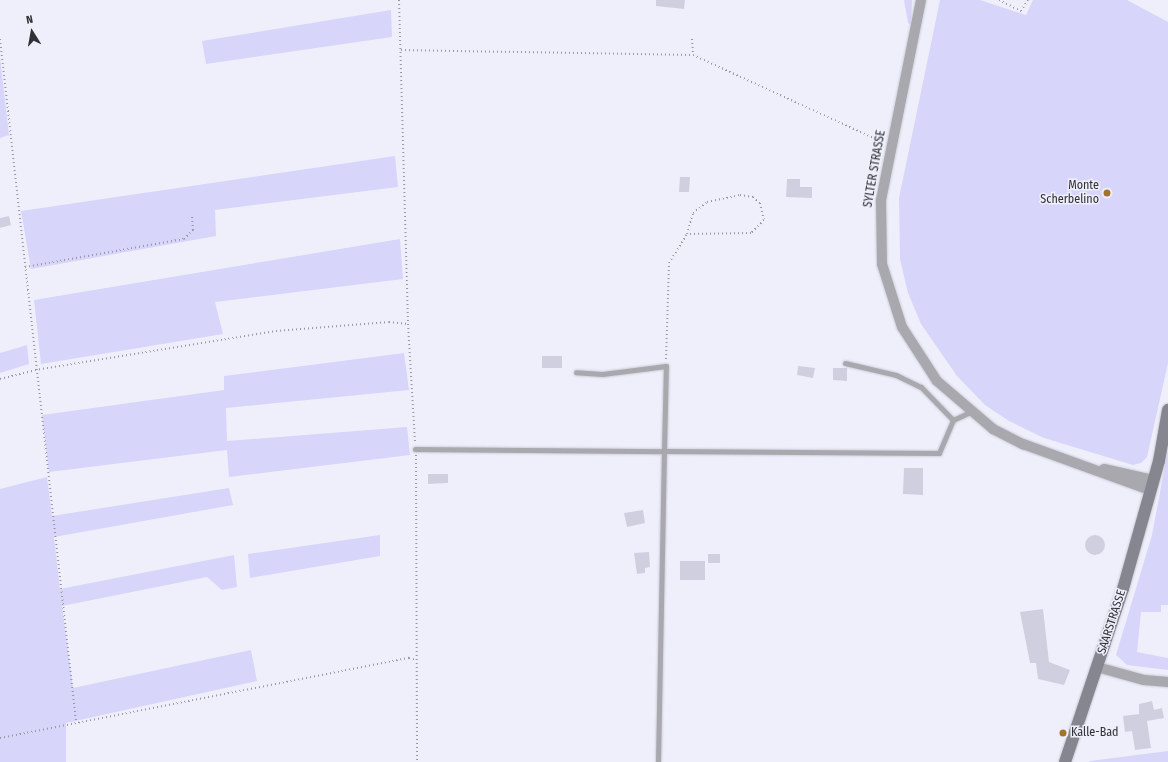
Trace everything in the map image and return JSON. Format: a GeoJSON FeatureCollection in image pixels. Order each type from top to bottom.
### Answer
{"type":"FeatureCollection","features":[{"type":"Feature","properties":{"kind":"main road","name":"SAARSTRASSE"},"geometry":{"type":"LineString","coordinates":[[1065,762],[1097,667],[1151,485],[1168,410]]}},
{"type":"Feature","properties":{"kind":"street","name":"SYLTER STRASSE"},"geometry":{"type":"LineString","coordinates":[[921,0],[919,24],[891,146],[880,221],[887,288],[902,327],[920,360],[970,412],[1007,437],[1079,463],[1151,485]]}},
{"type":"Feature","properties":{"kind":"street"},"geometry":{"type":"LineString","coordinates":[[1097,667],[1144,680],[1168,682]]}},
{"type":"Feature","properties":{"kind":"lane"},"geometry":{"type":"LineString","coordinates":[[845,363],[896,375],[921,387],[953,420]]}},
{"type":"Feature","properties":{"kind":"lane"},"geometry":{"type":"LineString","coordinates":[[576,372],[602,374],[666,366],[658,762]]}},
{"type":"Feature","properties":{"kind":"lane"},"geometry":{"type":"LineString","coordinates":[[416,449],[938,453],[953,420],[970,412]]}},
{"type":"Feature","properties":{"kind":"path"},"geometry":{"type":"LineString","coordinates":[[400,0],[400,50],[408,324],[416,449],[417,762]]}},
{"type":"Feature","properties":{"kind":"path"},"geometry":{"type":"LineString","coordinates":[[999,0],[1021,11],[1028,0]]}},
{"type":"Feature","properties":{"kind":"path"},"geometry":{"type":"LineString","coordinates":[[0,38],[35,370],[76,721]]}},
{"type":"Feature","properties":{"kind":"path"},"geometry":{"type":"LineString","coordinates":[[692,39],[693,55]]}},
{"type":"Feature","properties":{"kind":"path"},"geometry":{"type":"LineString","coordinates":[[400,50],[693,55],[891,146]]}},
{"type":"Feature","properties":{"kind":"path"},"geometry":{"type":"LineString","coordinates":[[666,366],[667,274],[669,263],[687,234],[693,213],[707,202],[740,195],[753,197],[760,203],[764,220],[751,233],[687,234]]}},
{"type":"Feature","properties":{"kind":"path"},"geometry":{"type":"LineString","coordinates":[[25,268],[184,239],[193,230],[192,215]]}},
{"type":"Feature","properties":{"kind":"path"},"geometry":{"type":"LineString","coordinates":[[0,379],[35,370],[276,331],[390,322],[408,324]]}},
{"type":"Feature","properties":{"kind":"path"},"geometry":{"type":"LineString","coordinates":[[0,738],[76,721],[409,658],[416,660]]}},
{"type":"Feature","properties":{"kind":"shaded area"},"geometry":{"type":"Polygon","coordinates":[[[904,0],[912,0],[911,25],[908,23],[904,0]]]}},
{"type":"Feature","properties":{"kind":"shaded area"},"geometry":{"type":"Polygon","coordinates":[[[940,0],[980,0],[1026,15],[1033,0],[1127,0],[1168,22],[1168,363],[1147,457],[1141,463],[1133,465],[1044,438],[1009,421],[985,405],[957,376],[921,324],[908,293],[900,259],[899,198],[940,0]]]}},
{"type":"Feature","properties":{"kind":"shaded area"},"geometry":{"type":"Polygon","coordinates":[[[391,10],[392,37],[206,64],[202,41],[391,10]]]}},
{"type":"Feature","properties":{"kind":"shaded area"},"geometry":{"type":"Polygon","coordinates":[[[0,57],[9,135],[0,138],[0,57]]]}},
{"type":"Feature","properties":{"kind":"shaded area"},"geometry":{"type":"Polygon","coordinates":[[[395,156],[398,187],[215,210],[216,236],[31,269],[21,211],[395,156]]]}},
{"type":"Feature","properties":{"kind":"shaded area"},"geometry":{"type":"Polygon","coordinates":[[[400,239],[403,279],[215,302],[223,334],[41,364],[34,300],[400,239]]]}},
{"type":"Feature","properties":{"kind":"shaded area"},"geometry":{"type":"Polygon","coordinates":[[[27,345],[29,364],[0,373],[0,353],[27,345]]]}},
{"type":"Feature","properties":{"kind":"shaded area"},"geometry":{"type":"Polygon","coordinates":[[[404,353],[409,390],[226,408],[227,441],[407,427],[410,455],[229,477],[227,450],[49,472],[42,415],[224,390],[224,376],[404,353]]]}},
{"type":"Feature","properties":{"kind":"shaded area"},"geometry":{"type":"Polygon","coordinates":[[[1168,450],[1168,605],[1161,605],[1161,612],[1141,612],[1137,652],[1168,658],[1168,670],[1127,665],[1116,655],[1152,535],[1168,450]]]}},
{"type":"Feature","properties":{"kind":"shaded area"},"geometry":{"type":"Polygon","coordinates":[[[47,477],[52,516],[229,488],[233,505],[54,537],[60,589],[234,555],[237,587],[222,590],[207,577],[62,606],[73,688],[251,650],[257,681],[66,723],[66,762],[0,762],[0,489],[47,477]]]}},
{"type":"Feature","properties":{"kind":"shaded area"},"geometry":{"type":"Polygon","coordinates":[[[380,535],[380,556],[250,578],[248,554],[380,535]]]}},
{"type":"Feature","properties":{"kind":"shaded area"},"geometry":{"type":"Polygon","coordinates":[[[1168,751],[1168,762],[1089,762],[1090,761],[1168,751]]]}},
{"type":"Feature","properties":{"kind":"building"},"geometry":{"type":"Polygon","coordinates":[[[656,0],[685,0],[684,9],[656,6],[656,0]]]}},
{"type":"Feature","properties":{"kind":"building"},"geometry":{"type":"Polygon","coordinates":[[[680,177],[690,177],[689,192],[679,192],[680,177]]]}},
{"type":"Feature","properties":{"kind":"building"},"geometry":{"type":"Polygon","coordinates":[[[787,179],[800,179],[800,187],[812,187],[812,198],[786,197],[787,179]]]}},
{"type":"Feature","properties":{"kind":"building"},"geometry":{"type":"Polygon","coordinates":[[[9,216],[11,225],[0,228],[0,218],[9,216]]]}},
{"type":"Feature","properties":{"kind":"building"},"geometry":{"type":"Polygon","coordinates":[[[542,356],[562,356],[562,368],[542,368],[542,356]]]}},
{"type":"Feature","properties":{"kind":"building"},"geometry":{"type":"Polygon","coordinates":[[[798,366],[815,368],[813,378],[797,375],[798,366]]]}},
{"type":"Feature","properties":{"kind":"building"},"geometry":{"type":"Polygon","coordinates":[[[833,368],[847,368],[847,381],[833,380],[833,368]]]}},
{"type":"Feature","properties":{"kind":"building"},"geometry":{"type":"Polygon","coordinates":[[[904,468],[923,468],[923,495],[903,494],[904,468]]]}},
{"type":"Feature","properties":{"kind":"building"},"geometry":{"type":"Polygon","coordinates":[[[428,474],[448,474],[448,483],[428,484],[428,474]]]}},
{"type":"Feature","properties":{"kind":"building"},"geometry":{"type":"Polygon","coordinates":[[[643,510],[645,523],[627,527],[624,513],[643,510]]]}},
{"type":"Feature","properties":{"kind":"building"},"geometry":{"type":"Polygon","coordinates":[[[1095,535],[1102,538],[1105,545],[1102,552],[1095,555],[1088,552],[1085,545],[1088,538],[1095,535]]]}},
{"type":"Feature","properties":{"kind":"building"},"geometry":{"type":"Polygon","coordinates":[[[649,552],[650,567],[645,568],[645,573],[637,574],[634,553],[649,552]]]}},
{"type":"Feature","properties":{"kind":"building"},"geometry":{"type":"Polygon","coordinates":[[[708,554],[720,554],[720,563],[708,563],[708,554]]]}},
{"type":"Feature","properties":{"kind":"building"},"geometry":{"type":"Polygon","coordinates":[[[680,561],[705,561],[705,580],[680,580],[680,561]]]}},
{"type":"Feature","properties":{"kind":"building"},"geometry":{"type":"Polygon","coordinates":[[[1043,609],[1049,662],[1070,670],[1064,685],[1038,679],[1036,663],[1030,663],[1020,612],[1043,609]]]}},
{"type":"Feature","properties":{"kind":"building"},"geometry":{"type":"Polygon","coordinates":[[[1152,701],[1154,710],[1162,708],[1164,718],[1147,721],[1151,748],[1135,750],[1132,731],[1125,732],[1123,716],[1139,714],[1139,704],[1152,701]]]}},
{"type":"Feature","properties":{"kind":"place","name":"Monte Scherbelino"},"geometry":{"type":"Point","coordinates":[1107,193]}},
{"type":"Feature","properties":{"kind":"place","name":"Kalle-Bad"},"geometry":{"type":"Point","coordinates":[1063,733]}}]}
